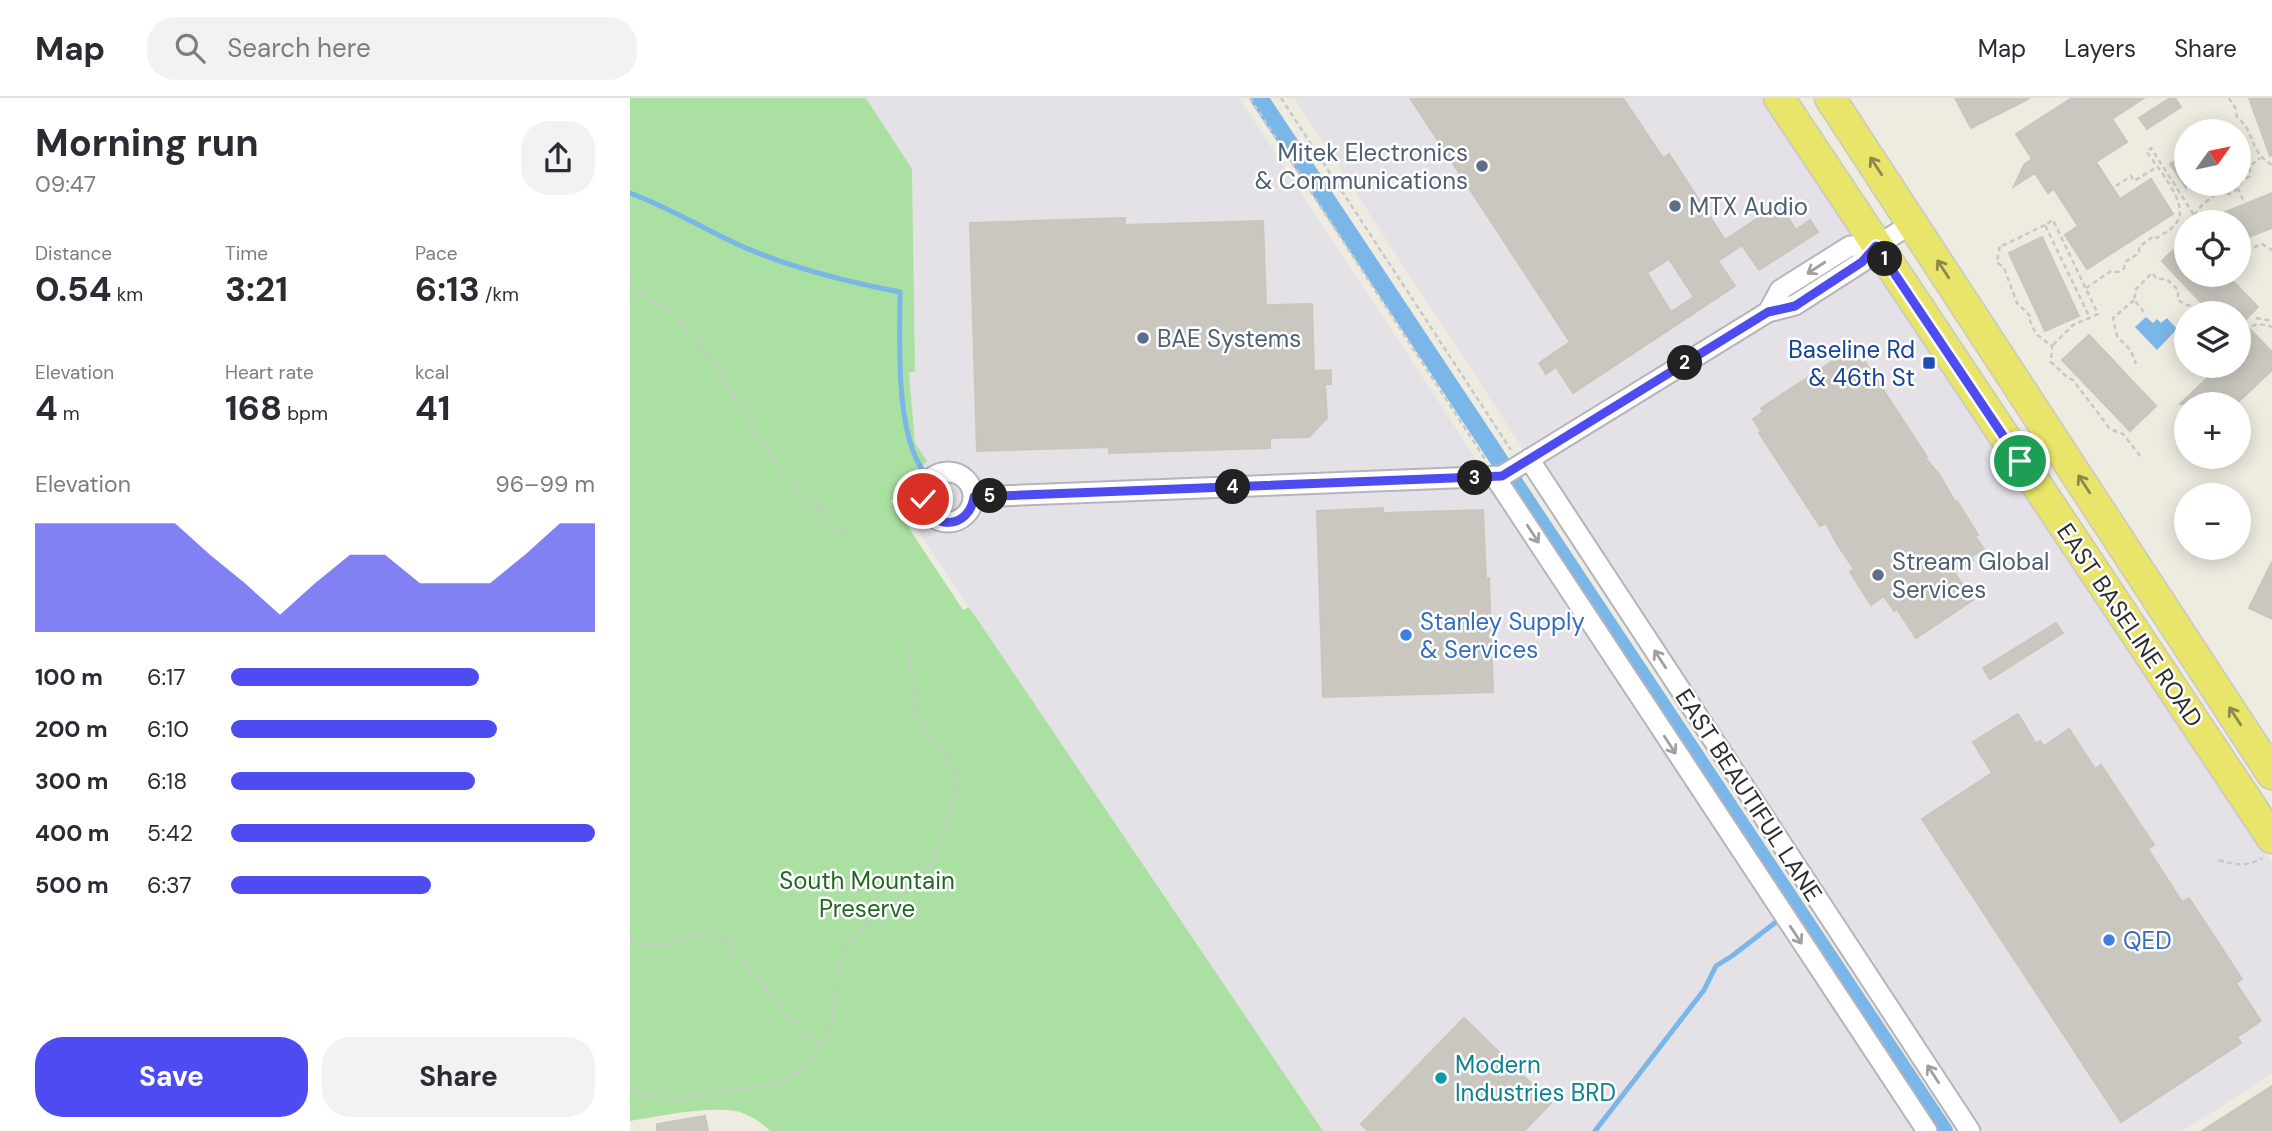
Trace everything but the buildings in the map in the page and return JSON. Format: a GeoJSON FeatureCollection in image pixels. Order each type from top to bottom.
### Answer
{"type":"FeatureCollection","features":[{"type":"Feature","properties":{"kind":"main road","name":"EAST BASELINE ROAD"},"geometry":{"type":"LineString","coordinates":[[1779,98],[2073,538],[2268,847]]}},
{"type":"Feature","properties":{"kind":"main road","name":"EAST BASELINE ROAD"},"geometry":{"type":"LineString","coordinates":[[1830,98],[2272,774]]}},
{"type":"Feature","properties":{"kind":"main road"},"geometry":{"type":"LineString","coordinates":[[2073,538],[2106,517]]}},
{"type":"Feature","properties":{"kind":"street"},"geometry":{"type":"LineString","coordinates":[[974,497],[1513,469],[1768,312],[1795,306],[1862,262],[1876,246],[1913,223]]}},
{"type":"Feature","properties":{"kind":"street","name":"EAST BEAUTIFUL LANE"},"geometry":{"type":"LineString","coordinates":[[1513,469],[1927,1131]]}},
{"type":"Feature","properties":{"kind":"street","name":"EAST BEAUTIFUL LANE"},"geometry":{"type":"LineString","coordinates":[[1513,469],[1970,1131]]}},
{"type":"Feature","properties":{"kind":"path"},"geometry":{"type":"LineString","coordinates":[[1250,98],[1398,322],[1513,469]]}},
{"type":"Feature","properties":{"kind":"path"},"geometry":{"type":"LineString","coordinates":[[1281,98],[1513,469]]}},
{"type":"Feature","properties":{"kind":"path"},"geometry":{"type":"LineString","coordinates":[[2229,98],[2260,158],[2272,165]]}},
{"type":"Feature","properties":{"kind":"path"},"geometry":{"type":"LineString","coordinates":[[2086,288],[2111,271],[2118,272],[2124,268],[2125,262],[2139,253],[2138,247],[2154,236],[2157,238],[2178,222],[2180,202],[2147,152],[2151,148],[2191,210]]}},
{"type":"Feature","properties":{"kind":"path"},"geometry":{"type":"LineString","coordinates":[[2251,165],[2260,158]]}},
{"type":"Feature","properties":{"kind":"path"},"geometry":{"type":"LineString","coordinates":[[2116,186],[2131,176],[2134,181],[2157,167]]}},
{"type":"Feature","properties":{"kind":"path"},"geometry":{"type":"LineString","coordinates":[[2198,210],[2213,196]]}},
{"type":"Feature","properties":{"kind":"path"},"geometry":{"type":"LineString","coordinates":[[2241,196],[2243,201]]}},
{"type":"Feature","properties":{"kind":"path"},"geometry":{"type":"LineString","coordinates":[[2052,346],[2036,334],[2031,317],[2017,303],[2004,268],[1997,262],[2000,245],[2053,220],[2098,312],[2096,316],[2073,325],[2052,346],[2051,362],[2073,380],[2110,429],[2123,434],[2141,457]]}},
{"type":"Feature","properties":{"kind":"path"},"geometry":{"type":"LineString","coordinates":[[2045,225],[2090,318]]}},
{"type":"Feature","properties":{"kind":"path"},"geometry":{"type":"LineString","coordinates":[[2251,249],[2262,244],[2272,250]]}},
{"type":"Feature","properties":{"kind":"path"},"geometry":{"type":"LineString","coordinates":[[2136,364],[2131,351],[2117,336],[2113,318],[2134,300],[2136,289],[2152,273],[2157,279],[2167,279],[2178,290],[2180,301]]}},
{"type":"Feature","properties":{"kind":"path"},"geometry":{"type":"LineString","coordinates":[[630,285],[677,318],[693,337],[774,459],[800,490],[850,538]]}},
{"type":"Feature","properties":{"kind":"path"},"geometry":{"type":"LineString","coordinates":[[2134,300],[2144,312]]}},
{"type":"Feature","properties":{"kind":"path"},"geometry":{"type":"LineString","coordinates":[[2256,318],[2272,321]]}},
{"type":"Feature","properties":{"kind":"path"},"geometry":{"type":"LineString","coordinates":[[2251,326],[2262,323],[2272,327]]}},
{"type":"Feature","properties":{"kind":"path"},"geometry":{"type":"LineString","coordinates":[[630,1090],[643,1095],[674,1098],[772,1084],[797,1075],[822,1047],[831,1026],[838,977],[846,950],[866,923],[912,888],[933,860],[954,804],[956,774],[917,713],[909,658],[909,638]]}},
{"type":"Feature","properties":{"kind":"path"},"geometry":{"type":"LineString","coordinates":[[2218,860],[2244,865],[2268,847]]}},
{"type":"Feature","properties":{"kind":"path"},"geometry":{"type":"LineString","coordinates":[[630,940],[637,944],[673,943],[704,930],[727,941],[790,1020],[822,1047]]}},
{"type":"Feature","properties":{"kind":"shaded area"},"geometry":{"type":"Polygon","coordinates":[[[866,98],[1239,98],[1917,1131],[1323,1131],[895,497],[927,461],[915,443],[909,372],[915,371],[912,169],[866,98]]]}},
{"type":"Feature","properties":{"kind":"shaded area"},"geometry":{"type":"Polygon","coordinates":[[[1294,98],[1764,98],[2272,863],[2272,1074],[2182,1131],[1984,1131],[1752,800],[1294,98]]]}},
{"type":"Feature","properties":{"kind":"green space","name":"South Mountain Preserve"},"geometry":{"type":"Polygon","coordinates":[[[630,98],[866,98],[912,169],[915,371],[909,373],[915,443],[927,461],[891,501],[963,610],[969,607],[1323,1131],[770,1131],[750,1116],[725,1110],[683,1112],[630,1121],[630,98]]]}},
{"type":"Feature","properties":{"kind":"water"},"geometry":{"type":"Polygon","coordinates":[[[2146,317],[2153,323],[2157,319],[2161,323],[2167,318],[2174,326],[2174,332],[2157,350],[2135,327],[2146,317]]]}},
{"type":"Feature","properties":{"kind":"waterway"},"geometry":{"type":"LineString","coordinates":[[1259,98],[1944,1131]]}},
{"type":"Feature","properties":{"kind":"waterway"},"geometry":{"type":"LineString","coordinates":[[630,193],[765,256],[822,274],[900,292],[903,408],[913,452],[922,469]]}},
{"type":"Feature","properties":{"kind":"waterway"},"geometry":{"type":"LineString","coordinates":[[1595,1131],[1704,990],[1716,966],[1776,922]]}},
{"type":"Feature","properties":{"kind":"place","name":"Mitek Electronics & Communications"},"geometry":{"type":"Point","coordinates":[1482,166]}},
{"type":"Feature","properties":{"kind":"place","name":"MTX Audio"},"geometry":{"type":"Point","coordinates":[1675,206]}},
{"type":"Feature","properties":{"kind":"place","name":"BAE Systems"},"geometry":{"type":"Point","coordinates":[1143,338]}},
{"type":"Feature","properties":{"kind":"place","name":"Baseline Rd & 46th St"},"geometry":{"type":"Point","coordinates":[1929,363]}},
{"type":"Feature","properties":{"kind":"place","name":"Stream Global Services"},"geometry":{"type":"Point","coordinates":[1878,575]}},
{"type":"Feature","properties":{"kind":"place","name":"Stanley Supply & Services"},"geometry":{"type":"Point","coordinates":[1406,635]}},
{"type":"Feature","properties":{"kind":"place","name":"QED"},"geometry":{"type":"Point","coordinates":[2109,940]}},
{"type":"Feature","properties":{"kind":"place","name":"Modern Industries BRD"},"geometry":{"type":"Point","coordinates":[1441,1078]}},
{"type":"Feature","properties":{"kind":"route"},"geometry":{"type":"LineString","coordinates":[[923,499],[928,512],[946,523],[965,516],[974,497],[1502,476],[1768,312],[1795,306],[1862,262],[1876,246],[2020,461]]}}]}
